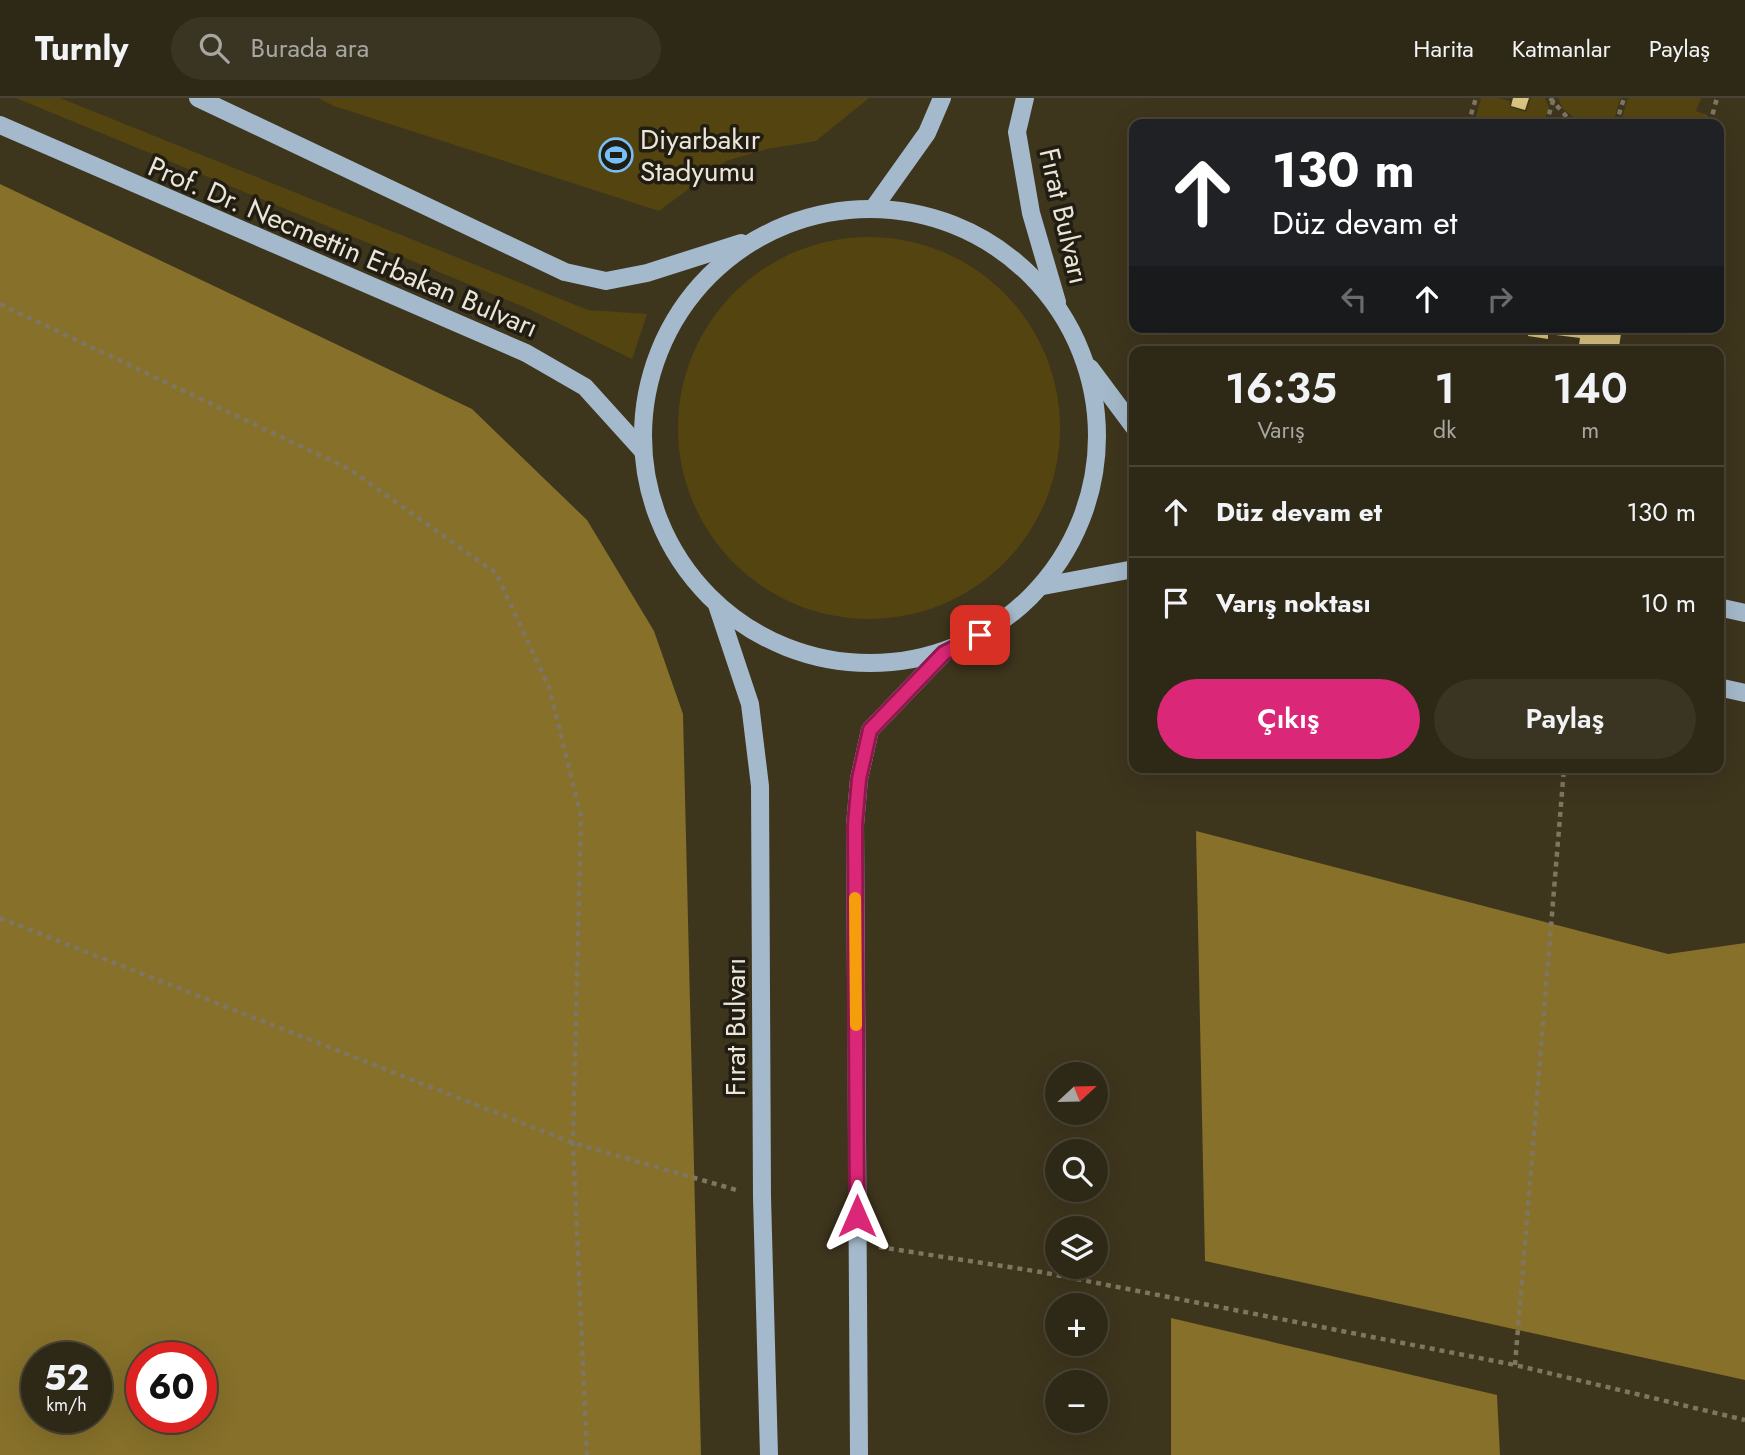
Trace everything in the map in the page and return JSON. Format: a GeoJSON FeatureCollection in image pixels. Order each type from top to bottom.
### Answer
{"type":"FeatureCollection","features":[{"type":"Feature","properties":{"kind":"main road"},"geometry":{"type":"LineString","coordinates":[[198,98],[565,272],[606,281],[647,274],[751,240],[811,214],[875,206],[925,213],[972,231],[1014,258],[1058,306],[1087,364],[1129,420]]}},
{"type":"Feature","properties":{"kind":"main road"},"geometry":{"type":"LineString","coordinates":[[875,206],[927,134],[942,98]]}},
{"type":"Feature","properties":{"kind":"main road","name":"Fırat Bulvarı"},"geometry":{"type":"LineString","coordinates":[[1025,98],[1017,132],[1031,213],[1058,306]]}},
{"type":"Feature","properties":{"kind":"main road","name":"Prof. Dr. Necmettin Erbakan Bulvarı"},"geometry":{"type":"LineString","coordinates":[[0,125],[526,353],[585,387],[642,450]]}},
{"type":"Feature","properties":{"kind":"main road"},"geometry":{"type":"LineString","coordinates":[[751,240],[701,281],[664,335],[646,391],[642,450],[653,507],[678,560],[716,605],[766,640],[824,660],[885,664],[944,653],[998,626],[1043,586],[1074,539],[1093,485],[1098,429],[1087,364]]}},
{"type":"Feature","properties":{"kind":"main road"},"geometry":{"type":"LineString","coordinates":[[1043,586],[1129,570]]}},
{"type":"Feature","properties":{"kind":"main road","name":"Fırat Bulvarı"},"geometry":{"type":"LineString","coordinates":[[716,605],[750,704],[760,786],[761,1197],[769,1455]]}},
{"type":"Feature","properties":{"kind":"main road"},"geometry":{"type":"LineString","coordinates":[[1724,608],[1745,613]]}},
{"type":"Feature","properties":{"kind":"main road"},"geometry":{"type":"LineString","coordinates":[[859,1455],[855,825],[859,779],[870,730],[944,653]]}},
{"type":"Feature","properties":{"kind":"main road"},"geometry":{"type":"LineString","coordinates":[[1724,688],[1745,693]]}},
{"type":"Feature","properties":{"kind":"path"},"geometry":{"type":"LineString","coordinates":[[1470,119],[1476,98]]}},
{"type":"Feature","properties":{"kind":"path"},"geometry":{"type":"LineString","coordinates":[[1618,119],[1624,98]]}},
{"type":"Feature","properties":{"kind":"path"},"geometry":{"type":"LineString","coordinates":[[1711,119],[1717,98]]}},
{"type":"Feature","properties":{"kind":"path"},"geometry":{"type":"LineString","coordinates":[[1547,119],[1553,99]]}},
{"type":"Feature","properties":{"kind":"path"},"geometry":{"type":"LineString","coordinates":[[1553,99],[1570,119]]}},
{"type":"Feature","properties":{"kind":"path"},"geometry":{"type":"LineString","coordinates":[[0,304],[349,469],[496,573],[549,687],[580,816],[573,1143],[587,1455]]}},
{"type":"Feature","properties":{"kind":"path"},"geometry":{"type":"LineString","coordinates":[[1515,1366],[1564,773]]}},
{"type":"Feature","properties":{"kind":"path"},"geometry":{"type":"LineString","coordinates":[[0,918],[573,1143],[761,1197]]}},
{"type":"Feature","properties":{"kind":"path"},"geometry":{"type":"LineString","coordinates":[[857,1244],[1041,1272],[1515,1366],[1745,1420]]}},
{"type":"Feature","properties":{"kind":"shaded area"},"geometry":{"type":"Polygon","coordinates":[[[16,98],[60,98],[588,310],[647,314],[632,359],[529,309],[16,98]]]}},
{"type":"Feature","properties":{"kind":"shaded area","name":"Diyarbakır Stadyumu"},"geometry":{"type":"Polygon","coordinates":[[[318,98],[869,98],[816,141],[767,149],[726,161],[659,211],[334,106],[318,98]]]}},
{"type":"Feature","properties":{"kind":"shaded area"},"geometry":{"type":"Polygon","coordinates":[[[1481,98],[1510,101],[1510,107],[1526,112],[1531,98],[1545,98],[1549,107],[1545,119],[1475,119],[1481,98]]]}},
{"type":"Feature","properties":{"kind":"shaded area"},"geometry":{"type":"Polygon","coordinates":[[[1558,98],[1620,98],[1614,119],[1576,119],[1563,109],[1558,98]]]}},
{"type":"Feature","properties":{"kind":"shaded area"},"geometry":{"type":"Polygon","coordinates":[[[1628,98],[1701,98],[1696,111],[1708,115],[1707,119],[1622,119],[1628,98]]]}},
{"type":"Feature","properties":{"kind":"shaded area"},"geometry":{"type":"Polygon","coordinates":[[[0,184],[472,409],[587,520],[654,631],[683,714],[701,1455],[0,1455],[0,184]]]}},
{"type":"Feature","properties":{"kind":"shaded area"},"geometry":{"type":"Polygon","coordinates":[[[869,237],[906,241],[942,252],[975,270],[1004,293],[1027,322],[1045,355],[1056,391],[1060,428],[1056,465],[1045,501],[1027,534],[1004,563],[975,586],[942,604],[906,615],[869,619],[832,615],[796,604],[763,586],[734,563],[711,534],[693,501],[682,465],[678,428],[682,391],[693,355],[711,322],[734,293],[763,270],[796,252],[832,241],[869,237]]]}},
{"type":"Feature","properties":{"kind":"shaded area"},"geometry":{"type":"Polygon","coordinates":[[[1196,831],[1668,954],[1745,943],[1745,1380],[1205,1261],[1196,831]]]}},
{"type":"Feature","properties":{"kind":"shaded area"},"geometry":{"type":"Polygon","coordinates":[[[1171,1318],[1497,1395],[1500,1455],[1171,1455],[1171,1318]]]}},
{"type":"Feature","properties":{"kind":"building"},"geometry":{"type":"Polygon","coordinates":[[[1513,98],[1529,98],[1525,110],[1511,106],[1513,98]]]}},
{"type":"Feature","properties":{"kind":"building"},"geometry":{"type":"Polygon","coordinates":[[[1528,333],[1621,333],[1619,346],[1579,345],[1580,338],[1548,334],[1548,339],[1528,336],[1528,333]]]}},
{"type":"Feature","properties":{"kind":"slow traffic"},"geometry":{"type":"LineString","coordinates":[[855,898],[856,1025]]}},
{"type":"Feature","properties":{"kind":"place","name":"Diyarbakır Stadyumu"},"geometry":{"type":"Point","coordinates":[616,155]}},
{"type":"Feature","properties":{"kind":"route"},"geometry":{"type":"LineString","coordinates":[[857,1216],[855,825],[859,779],[870,730],[944,653],[980,635]]}}]}
